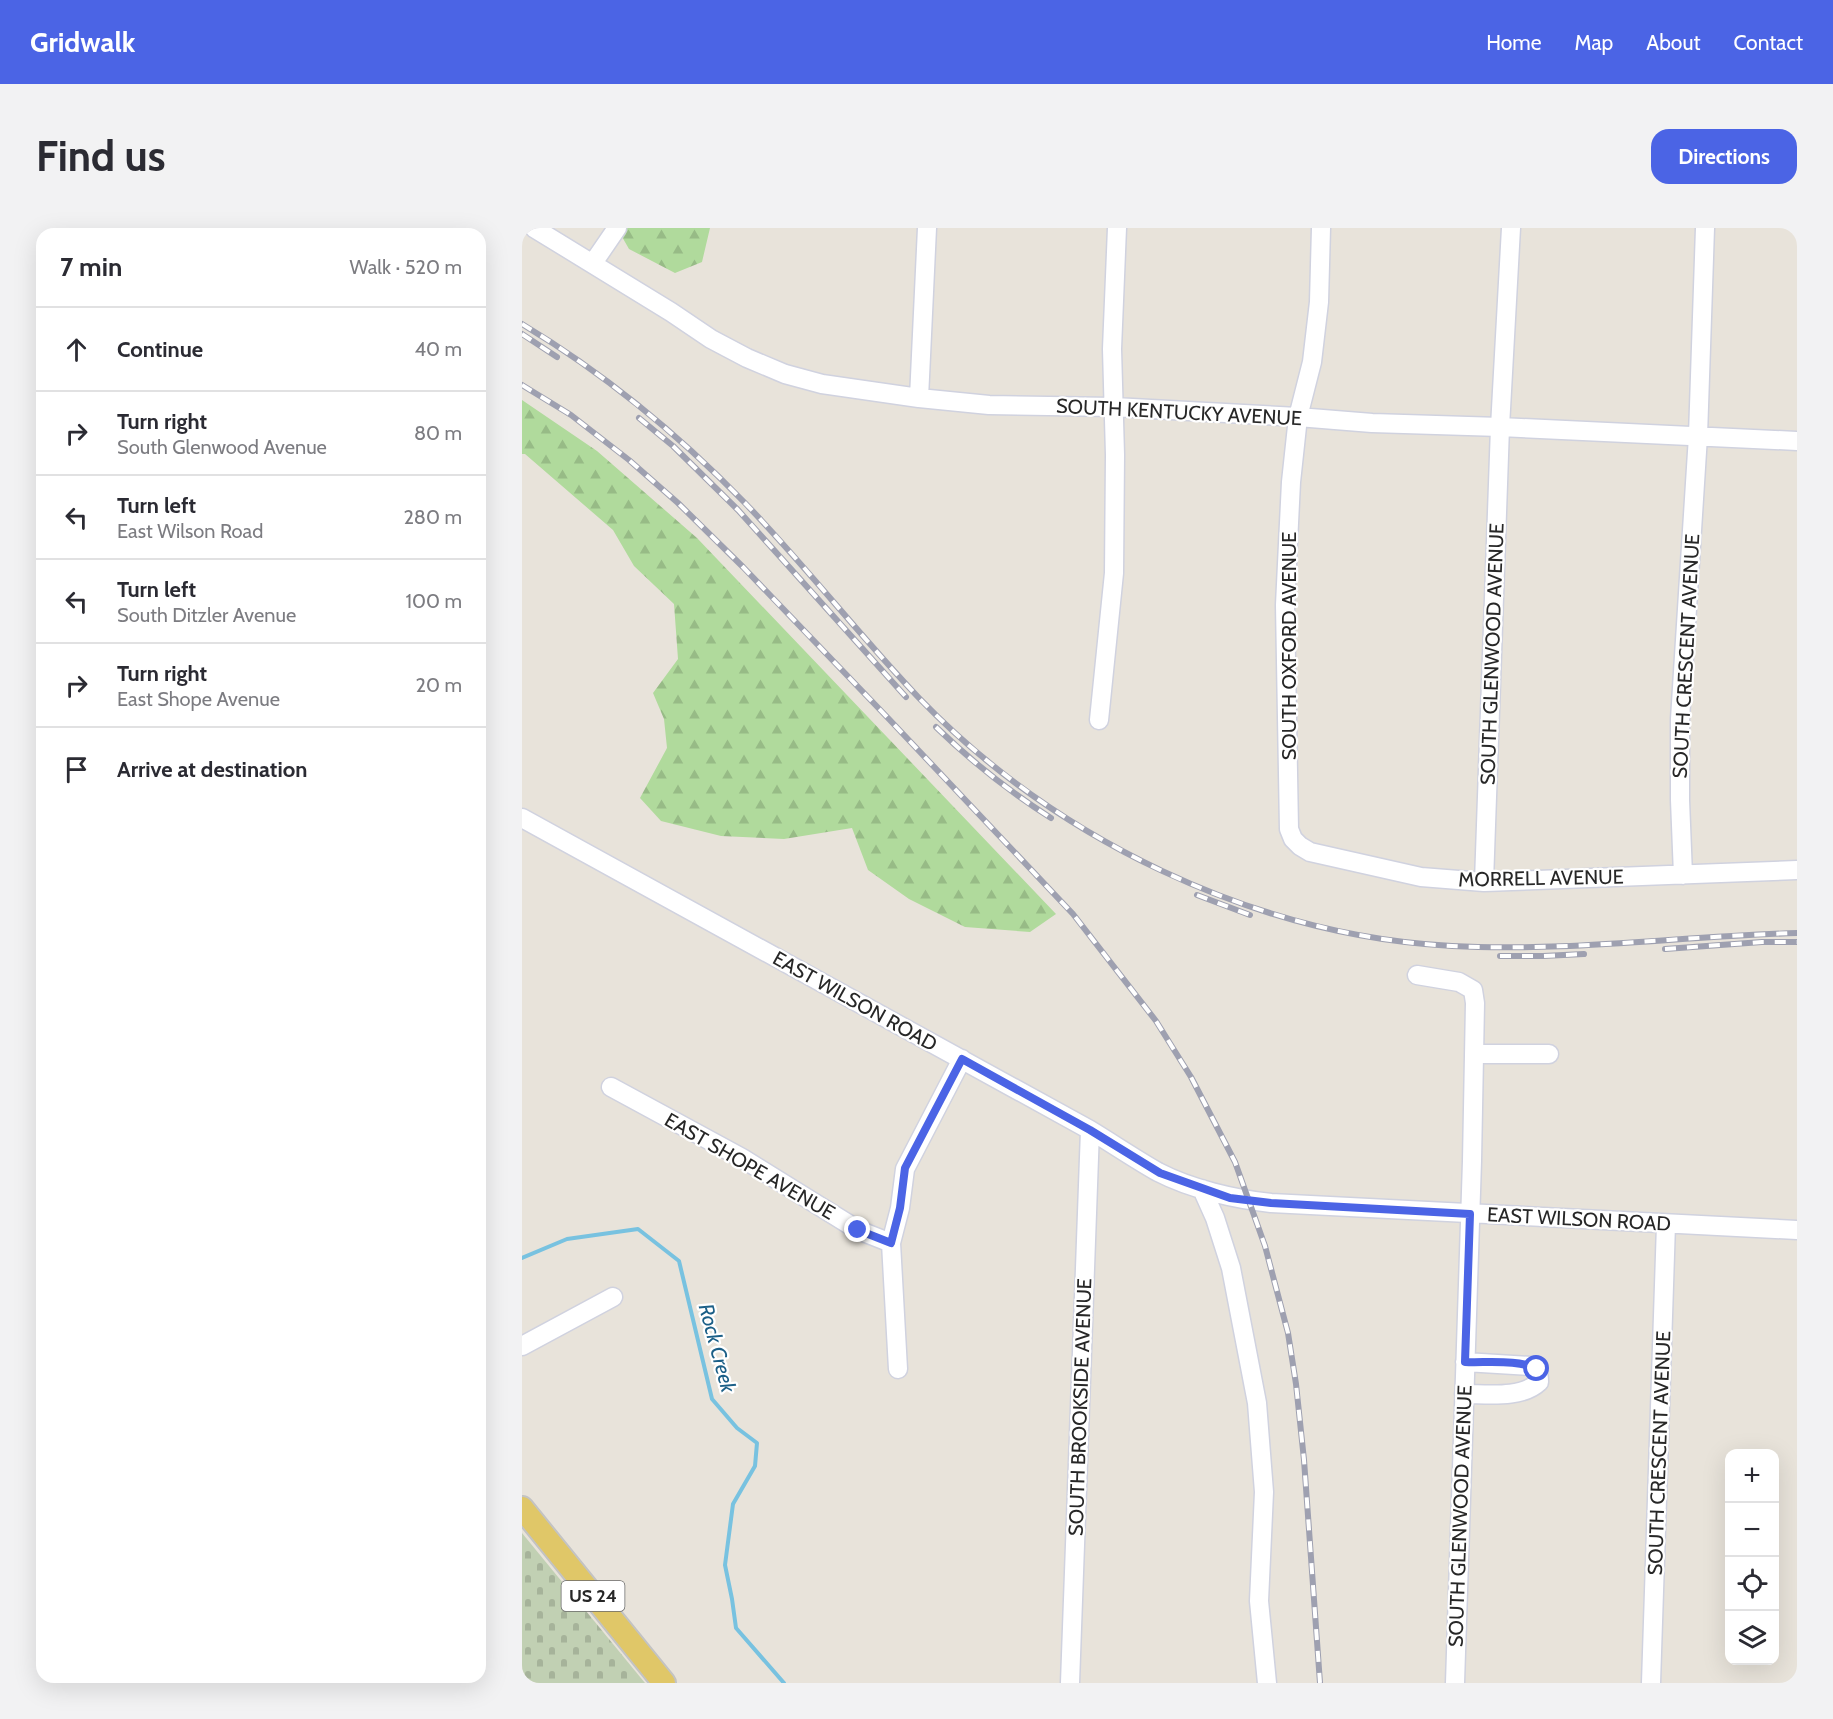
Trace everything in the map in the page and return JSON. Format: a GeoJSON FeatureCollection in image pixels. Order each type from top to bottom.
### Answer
{"type":"FeatureCollection","features":[{"type":"Feature","properties":{"kind":"main road","name":"US 24"},"geometry":{"type":"LineString","coordinates":[[522,1508],[664,1683]]}},
{"type":"Feature","properties":{"kind":"street","name":"SOUTH KENTUCKY AVENUE"},"geometry":{"type":"LineString","coordinates":[[534,228],[711,339],[785,374],[822,384],[989,405],[1113,407],[1372,423],[1797,441]]}},
{"type":"Feature","properties":{"kind":"street"},"geometry":{"type":"LineString","coordinates":[[592,263],[617,228]]}},
{"type":"Feature","properties":{"kind":"street"},"geometry":{"type":"LineString","coordinates":[[919,398],[927,228]]}},
{"type":"Feature","properties":{"kind":"street"},"geometry":{"type":"LineString","coordinates":[[1099,720],[1114,573],[1112,349],[1117,228]]}},
{"type":"Feature","properties":{"kind":"street","name":"SOUTH OXFORD AVENUE"},"geometry":{"type":"LineString","coordinates":[[1293,839],[1289,829],[1285,605],[1291,482],[1298,417],[1312,362],[1319,302],[1321,228]]}},
{"type":"Feature","properties":{"kind":"street","name":"SOUTH GLENWOOD AVENUE"},"geometry":{"type":"LineString","coordinates":[[1484,882],[1500,427],[1511,228]]}},
{"type":"Feature","properties":{"kind":"street","name":"SOUTH CRESCENT AVENUE"},"geometry":{"type":"LineString","coordinates":[[1683,875],[1680,719],[1698,436],[1705,228]]}},
{"type":"Feature","properties":{"kind":"street","name":"EAST WILSON ROAD"},"geometry":{"type":"LineString","coordinates":[[522,818],[1090,1130],[1160,1173],[1202,1189],[1230,1198],[1271,1203],[1797,1230]]}},
{"type":"Feature","properties":{"kind":"street","name":"MORRELL AVENUE"},"geometry":{"type":"LineString","coordinates":[[1293,839],[1310,852],[1344,861],[1421,877],[1484,882],[1797,870]]}},
{"type":"Feature","properties":{"kind":"street","name":"SOUTH GLENWOOD AVENUE"},"geometry":{"type":"LineString","coordinates":[[1417,975],[1459,982],[1473,990],[1475,1003],[1455,1683]]}},
{"type":"Feature","properties":{"kind":"street"},"geometry":{"type":"LineString","coordinates":[[1474,1054],[1549,1054]]}},
{"type":"Feature","properties":{"kind":"street"},"geometry":{"type":"LineString","coordinates":[[898,1369],[891,1243],[900,1208],[905,1168],[962,1059]]}},
{"type":"Feature","properties":{"kind":"street","name":"EAST SHOPE AVENUE"},"geometry":{"type":"LineString","coordinates":[[611,1087],[742,1158],[858,1230],[891,1243]]}},
{"type":"Feature","properties":{"kind":"street","name":"SOUTH BROOKSIDE AVENUE"},"geometry":{"type":"LineString","coordinates":[[1070,1683],[1090,1130]]}},
{"type":"Feature","properties":{"kind":"street"},"geometry":{"type":"LineString","coordinates":[[1202,1189],[1215,1218],[1231,1268],[1257,1403],[1264,1492],[1259,1601],[1267,1683]]}},
{"type":"Feature","properties":{"kind":"street","name":"SOUTH CRESCENT AVENUE"},"geometry":{"type":"LineString","coordinates":[[1651,1683],[1666,1224]]}},
{"type":"Feature","properties":{"kind":"street"},"geometry":{"type":"LineString","coordinates":[[522,1347],[613,1297]]}},
{"type":"Feature","properties":{"kind":"street"},"geometry":{"type":"LineString","coordinates":[[1464,1394],[1516,1393],[1534,1387],[1539,1382],[1537,1369],[1531,1366],[1465,1362]]}},
{"type":"Feature","properties":{"kind":"green space"},"geometry":{"type":"Polygon","coordinates":[[[617,228],[710,228],[702,262],[675,273],[629,249],[617,228]]]}},
{"type":"Feature","properties":{"kind":"green space"},"geometry":{"type":"Polygon","coordinates":[[[522,400],[597,451],[697,538],[1056,914],[1030,932],[965,927],[909,899],[868,870],[852,828],[784,839],[721,836],[661,821],[640,798],[667,748],[664,719],[653,693],[678,659],[674,604],[634,566],[613,530],[525,454],[522,454],[522,400]]]}},
{"type":"Feature","properties":{"kind":"green space"},"geometry":{"type":"Polygon","coordinates":[[[522,1533],[645,1683],[522,1683],[522,1533]]]}},
{"type":"Feature","properties":{"kind":"waterway","name":"Rock Creek"},"geometry":{"type":"LineString","coordinates":[[522,1258],[567,1239],[638,1229],[679,1261],[712,1399],[737,1428],[757,1443],[755,1466],[733,1504],[725,1565],[736,1628],[784,1683]]}},
{"type":"Feature","properties":{"kind":"railway"},"geometry":{"type":"LineString","coordinates":[[522,324],[581,363],[639,406],[719,477],[767,526],[919,698],[973,749],[1032,795],[1095,836],[1163,871],[1233,900],[1305,923],[1378,938],[1452,946],[1538,947],[1797,933]]}},
{"type":"Feature","properties":{"kind":"railway"},"geometry":{"type":"LineString","coordinates":[[522,334],[557,357]]}},
{"type":"Feature","properties":{"kind":"railway"},"geometry":{"type":"LineString","coordinates":[[522,385],[571,415],[629,460],[678,503],[743,567],[1073,914],[1156,1021],[1191,1077],[1235,1162],[1265,1246],[1288,1333],[1304,1460],[1320,1683]]}},
{"type":"Feature","properties":{"kind":"railway"},"geometry":{"type":"LineString","coordinates":[[639,418],[673,446],[738,510],[906,697]]}},
{"type":"Feature","properties":{"kind":"railway"},"geometry":{"type":"LineString","coordinates":[[936,727],[991,776],[1051,818]]}},
{"type":"Feature","properties":{"kind":"railway"},"geometry":{"type":"LineString","coordinates":[[1197,895],[1250,915]]}},
{"type":"Feature","properties":{"kind":"railway"},"geometry":{"type":"LineString","coordinates":[[1665,949],[1762,942],[1797,942]]}},
{"type":"Feature","properties":{"kind":"railway"},"geometry":{"type":"LineString","coordinates":[[1500,956],[1584,954]]}},
{"type":"Feature","properties":{"kind":"route"},"geometry":{"type":"LineString","coordinates":[[858,1230],[891,1243],[900,1208],[905,1168],[962,1059],[1090,1130],[1160,1173],[1230,1198],[1324,1207],[1470,1214],[1465,1362],[1521,1364],[1537,1369]]}}]}
